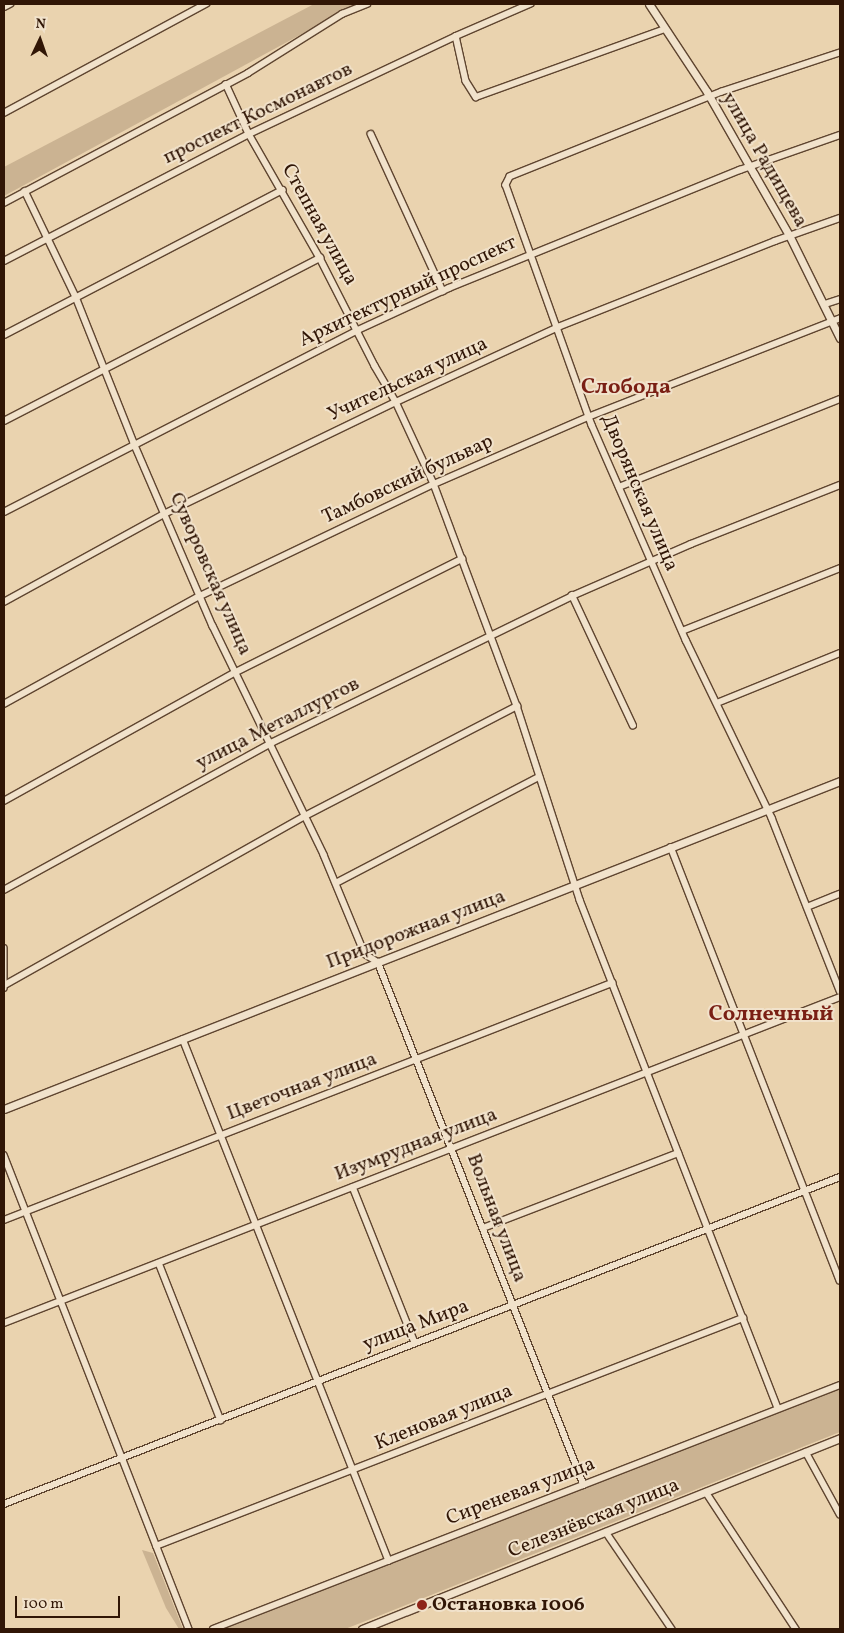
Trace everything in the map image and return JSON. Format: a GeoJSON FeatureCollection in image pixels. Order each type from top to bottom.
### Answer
{"type":"FeatureCollection","features":[{"type":"Feature","properties":{"kind":"street"},"geometry":{"type":"LineString","coordinates":[[4,7],[10,4]]}},
{"type":"Feature","properties":{"kind":"street"},"geometry":{"type":"LineString","coordinates":[[4,113],[206,4]]}},
{"type":"Feature","properties":{"kind":"street"},"geometry":{"type":"LineString","coordinates":[[4,202],[226,84],[342,14],[367,4]]}},
{"type":"Feature","properties":{"kind":"street","name":"проспект Космонавтов"},"geometry":{"type":"LineString","coordinates":[[4,262],[249,134],[456,36],[530,4]]}},
{"type":"Feature","properties":{"kind":"street","name":"улица Радищева"},"geometry":{"type":"LineString","coordinates":[[649,4],[710,97],[750,166],[825,304],[836,319],[840,338]]}},
{"type":"Feature","properties":{"kind":"street"},"geometry":{"type":"LineString","coordinates":[[456,36],[466,81],[476,97],[665,30]]}},
{"type":"Feature","properties":{"kind":"street"},"geometry":{"type":"LineString","coordinates":[[710,97],[840,52]]}},
{"type":"Feature","properties":{"kind":"street","name":"Степная улица"},"geometry":{"type":"LineString","coordinates":[[226,84],[249,134],[320,258],[375,366],[396,402],[434,484],[492,634],[575,885]]}},
{"type":"Feature","properties":{"kind":"street","name":"Дворянская улица"},"geometry":{"type":"LineString","coordinates":[[710,97],[518,174],[506,180],[507,191],[558,328],[588,417],[682,631],[768,810],[840,991]]}},
{"type":"Feature","properties":{"kind":"street"},"geometry":{"type":"LineString","coordinates":[[371,134],[443,291]]}},
{"type":"Feature","properties":{"kind":"street","name":"Архитектурный проспект"},"geometry":{"type":"LineString","coordinates":[[4,512],[134,443],[358,330],[443,291],[531,253],[750,166],[840,135]]}},
{"type":"Feature","properties":{"kind":"street"},"geometry":{"type":"LineString","coordinates":[[4,334],[282,190]]}},
{"type":"Feature","properties":{"kind":"street","name":"Суворовская улица"},"geometry":{"type":"LineString","coordinates":[[25,191],[76,297],[134,443],[200,596],[305,816],[365,954],[378,962]]}},
{"type":"Feature","properties":{"kind":"street","name":"Учительская улица"},"geometry":{"type":"LineString","coordinates":[[4,602],[164,514],[396,402],[558,328],[789,235],[840,218]]}},
{"type":"Feature","properties":{"kind":"street"},"geometry":{"type":"LineString","coordinates":[[4,421],[320,258]]}},
{"type":"Feature","properties":{"kind":"street"},"geometry":{"type":"LineString","coordinates":[[825,304],[840,299]]}},
{"type":"Feature","properties":{"kind":"street","name":"Тамбовский бульвар"},"geometry":{"type":"LineString","coordinates":[[4,704],[200,596],[434,484],[588,417],[836,319]]}},
{"type":"Feature","properties":{"kind":"street"},"geometry":{"type":"LineString","coordinates":[[618,487],[840,399]]}},
{"type":"Feature","properties":{"kind":"street"},"geometry":{"type":"LineString","coordinates":[[651,562],[840,485]]}},
{"type":"Feature","properties":{"kind":"street"},"geometry":{"type":"LineString","coordinates":[[4,800],[236,672],[462,560]]}},
{"type":"Feature","properties":{"kind":"street","name":"улица Металлургов"},"geometry":{"type":"LineString","coordinates":[[4,890],[271,743],[492,634],[572,596],[651,562]]}},
{"type":"Feature","properties":{"kind":"street"},"geometry":{"type":"LineString","coordinates":[[682,631],[840,568]]}},
{"type":"Feature","properties":{"kind":"street"},"geometry":{"type":"LineString","coordinates":[[572,596],[633,726]]}},
{"type":"Feature","properties":{"kind":"street"},"geometry":{"type":"LineString","coordinates":[[717,703],[840,653]]}},
{"type":"Feature","properties":{"kind":"street"},"geometry":{"type":"LineString","coordinates":[[4,948],[4,987],[305,816],[517,706]]}},
{"type":"Feature","properties":{"kind":"street"},"geometry":{"type":"LineString","coordinates":[[336,884],[539,777]]}},
{"type":"Feature","properties":{"kind":"street","name":"Придорожная улица"},"geometry":{"type":"LineString","coordinates":[[4,1109],[840,781]]}},
{"type":"Feature","properties":{"kind":"street"},"geometry":{"type":"LineString","coordinates":[[671,848],[840,1280]]}},
{"type":"Feature","properties":{"kind":"street"},"geometry":{"type":"LineString","coordinates":[[575,885],[778,1408]]}},
{"type":"Feature","properties":{"kind":"street"},"geometry":{"type":"LineString","coordinates":[[807,907],[840,894]]}},
{"type":"Feature","properties":{"kind":"street","name":"Вольная улица"},"geometry":{"type":"LineString","coordinates":[[378,962],[584,1485]]}},
{"type":"Feature","properties":{"kind":"street","name":"Цветочная улица"},"geometry":{"type":"LineString","coordinates":[[4,1220],[612,984]]}},
{"type":"Feature","properties":{"kind":"street","name":"Изумрудная улица"},"geometry":{"type":"LineString","coordinates":[[4,1323],[840,997]]}},
{"type":"Feature","properties":{"kind":"street"},"geometry":{"type":"LineString","coordinates":[[183,1039],[389,1560]]}},
{"type":"Feature","properties":{"kind":"street"},"geometry":{"type":"LineString","coordinates":[[483,1228],[678,1153]]}},
{"type":"Feature","properties":{"kind":"street"},"geometry":{"type":"LineString","coordinates":[[4,1155],[189,1629]]}},
{"type":"Feature","properties":{"kind":"street","name":"улица Мира"},"geometry":{"type":"LineString","coordinates":[[4,1504],[840,1177]]}},
{"type":"Feature","properties":{"kind":"street"},"geometry":{"type":"LineString","coordinates":[[353,1187],[415,1343]]}},
{"type":"Feature","properties":{"kind":"street"},"geometry":{"type":"LineString","coordinates":[[159,1263],[221,1420]]}},
{"type":"Feature","properties":{"kind":"street","name":"Кленовая улица"},"geometry":{"type":"LineString","coordinates":[[156,1546],[743,1318]]}},
{"type":"Feature","properties":{"kind":"street","name":"Сиреневая улица"},"geometry":{"type":"LineString","coordinates":[[213,1629],[840,1385]]}},
{"type":"Feature","properties":{"kind":"street","name":"Селезнёвская улица"},"geometry":{"type":"LineString","coordinates":[[361,1629],[840,1438]]}},
{"type":"Feature","properties":{"kind":"street"},"geometry":{"type":"LineString","coordinates":[[806,1452],[840,1514]]}},
{"type":"Feature","properties":{"kind":"street"},"geometry":{"type":"LineString","coordinates":[[706,1492],[796,1629]]}},
{"type":"Feature","properties":{"kind":"street"},"geometry":{"type":"LineString","coordinates":[[606,1532],[672,1629]]}},
{"type":"Feature","properties":{"kind":"shaded area"},"geometry":{"type":"Polygon","coordinates":[[[314,4],[357,4],[4,196],[4,167],[314,4]]]}},
{"type":"Feature","properties":{"kind":"shaded area"},"geometry":{"type":"Polygon","coordinates":[[[840,1387],[840,1432],[376,1617],[345,1629],[224,1629],[840,1387]]]}},
{"type":"Feature","properties":{"kind":"shaded area"},"geometry":{"type":"Polygon","coordinates":[[[142,1550],[153,1553],[183,1629],[179,1629],[166,1608],[142,1550]]]}},
{"type":"Feature","properties":{"kind":"place","name":"Остановка 1006"},"geometry":{"type":"Point","coordinates":[422,1605]}},
{"type":"Feature","properties":{"kind":"district","name":"Слобода"},"geometry":{"type":"Point","coordinates":[626,388]}},
{"type":"Feature","properties":{"kind":"district","name":"Солнечный"},"geometry":{"type":"Point","coordinates":[771,1015]}}]}
